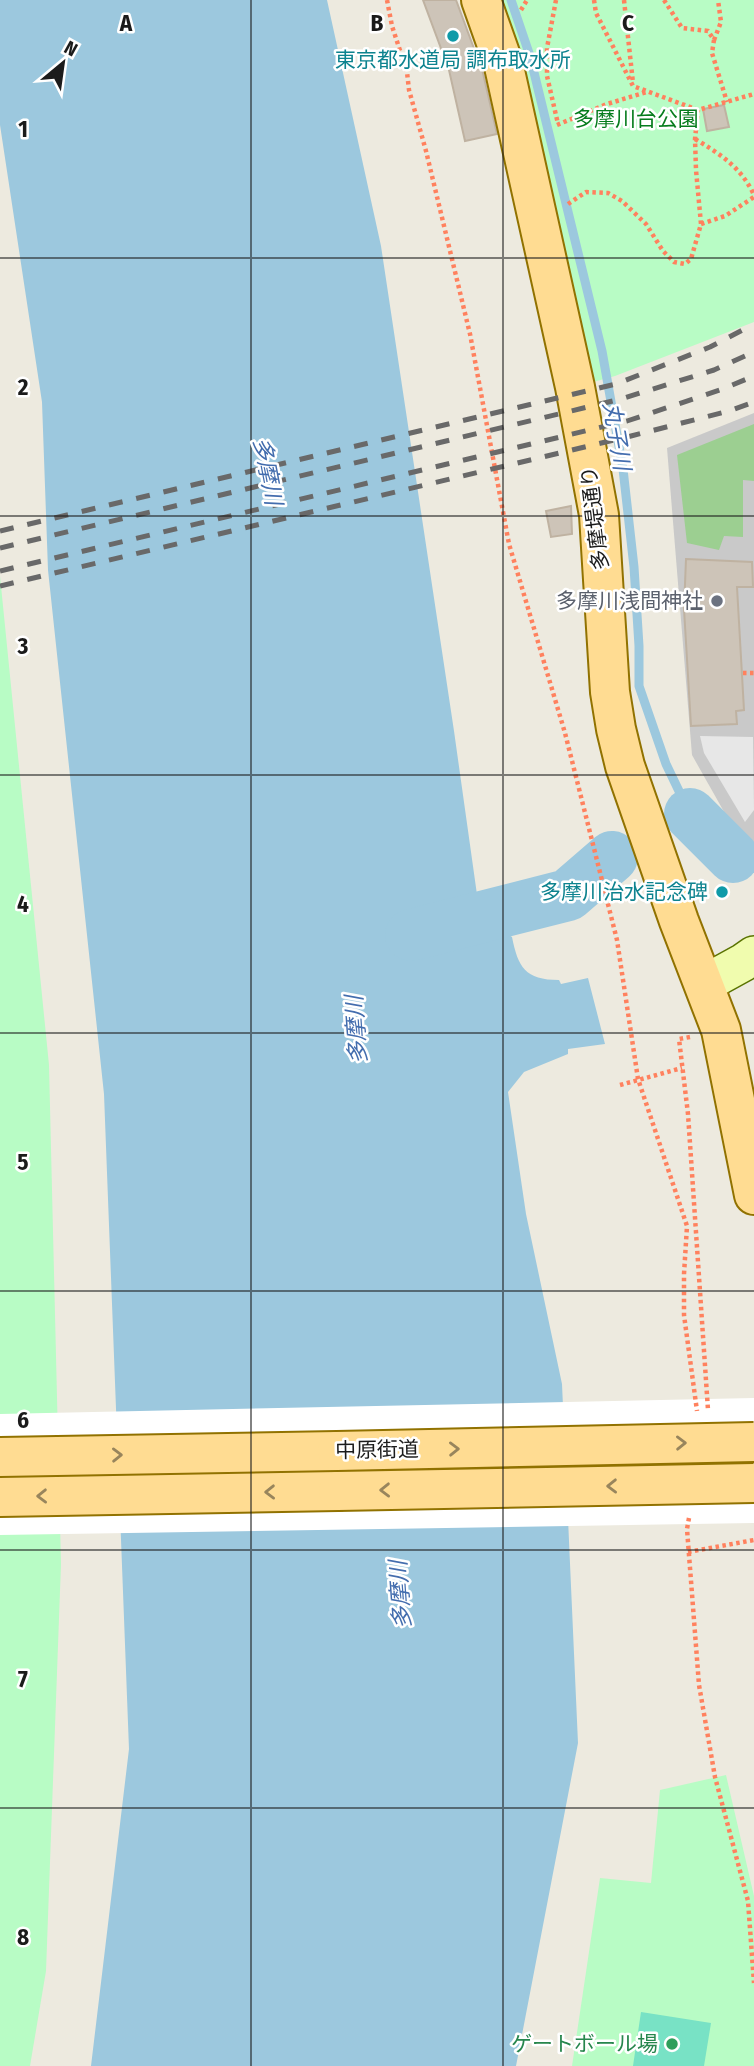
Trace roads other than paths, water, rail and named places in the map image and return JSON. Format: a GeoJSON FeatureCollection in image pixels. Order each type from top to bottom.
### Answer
{"type":"FeatureCollection","features":[{"type":"Feature","properties":{"kind":"main road","name":"多摩堤通り"},"geometry":{"type":"LineString","coordinates":[[481,0],[503,62],[575,387],[599,515],[610,692],[625,766],[726,1048],[754,1195]]}},
{"type":"Feature","properties":{"kind":"main road","name":"中原街道"},"geometry":{"type":"LineString","coordinates":[[0,1457],[754,1442]]}},
{"type":"Feature","properties":{"kind":"main road","name":"中原街道"},"geometry":{"type":"LineString","coordinates":[[0,1497],[754,1483]]}},
{"type":"Feature","properties":{"kind":"street"},"geometry":{"type":"LineString","coordinates":[[704,984],[754,955]]}},
{"type":"Feature","properties":{"kind":"water","name":"多摩川"},"geometry":{"type":"Polygon","coordinates":[[[0,0],[327,0],[381,246],[480,916],[512,937],[521,964],[531,974],[538,978],[559,980],[561,984],[588,978],[605,1044],[568,1049],[568,1054],[524,1072],[508,1092],[526,1214],[562,1384],[578,1743],[516,2066],[91,2066],[129,1749],[104,1094],[48,570],[42,402],[0,125],[0,0]]]}},
{"type":"Feature","properties":{"kind":"waterway","name":"丸子川"},"geometry":{"type":"LineString","coordinates":[[511,0],[530,56],[602,351],[623,469],[634,567],[639,686],[666,764],[690,814],[682,822]]}},
{"type":"Feature","properties":{"kind":"waterway","name":"丸子川"},"geometry":{"type":"LineString","coordinates":[[690,814],[733,857]]}},
{"type":"Feature","properties":{"kind":"waterway"},"geometry":{"type":"LineString","coordinates":[[411,935],[568,895],[612,857]]}},
{"type":"Feature","properties":{"kind":"railway"},"geometry":{"type":"LineString","coordinates":[[0,531],[616,384],[710,347],[754,324]]}},
{"type":"Feature","properties":{"kind":"railway"},"geometry":{"type":"LineString","coordinates":[[0,548],[621,399],[714,370],[754,352]]}},
{"type":"Feature","properties":{"kind":"railway"},"geometry":{"type":"LineString","coordinates":[[0,571],[627,421],[754,376]]}},
{"type":"Feature","properties":{"kind":"railway"},"geometry":{"type":"LineString","coordinates":[[0,586],[631,436],[754,402]]}},
{"type":"Feature","properties":{"kind":"place","name":"東京都水道局 調布取水所"},"geometry":{"type":"Point","coordinates":[453,36]}},
{"type":"Feature","properties":{"kind":"place","name":"多摩川浅間神社"},"geometry":{"type":"Point","coordinates":[717,601]}},
{"type":"Feature","properties":{"kind":"place","name":"多摩川治水記念碑"},"geometry":{"type":"Point","coordinates":[722,892]}},
{"type":"Feature","properties":{"kind":"place","name":"ゲートボール場"},"geometry":{"type":"Point","coordinates":[672,2044]}},
{"type":"Feature","properties":{"kind":"park label","name":"多摩川台公園"},"geometry":{"type":"Point","coordinates":[636,119]}}]}
